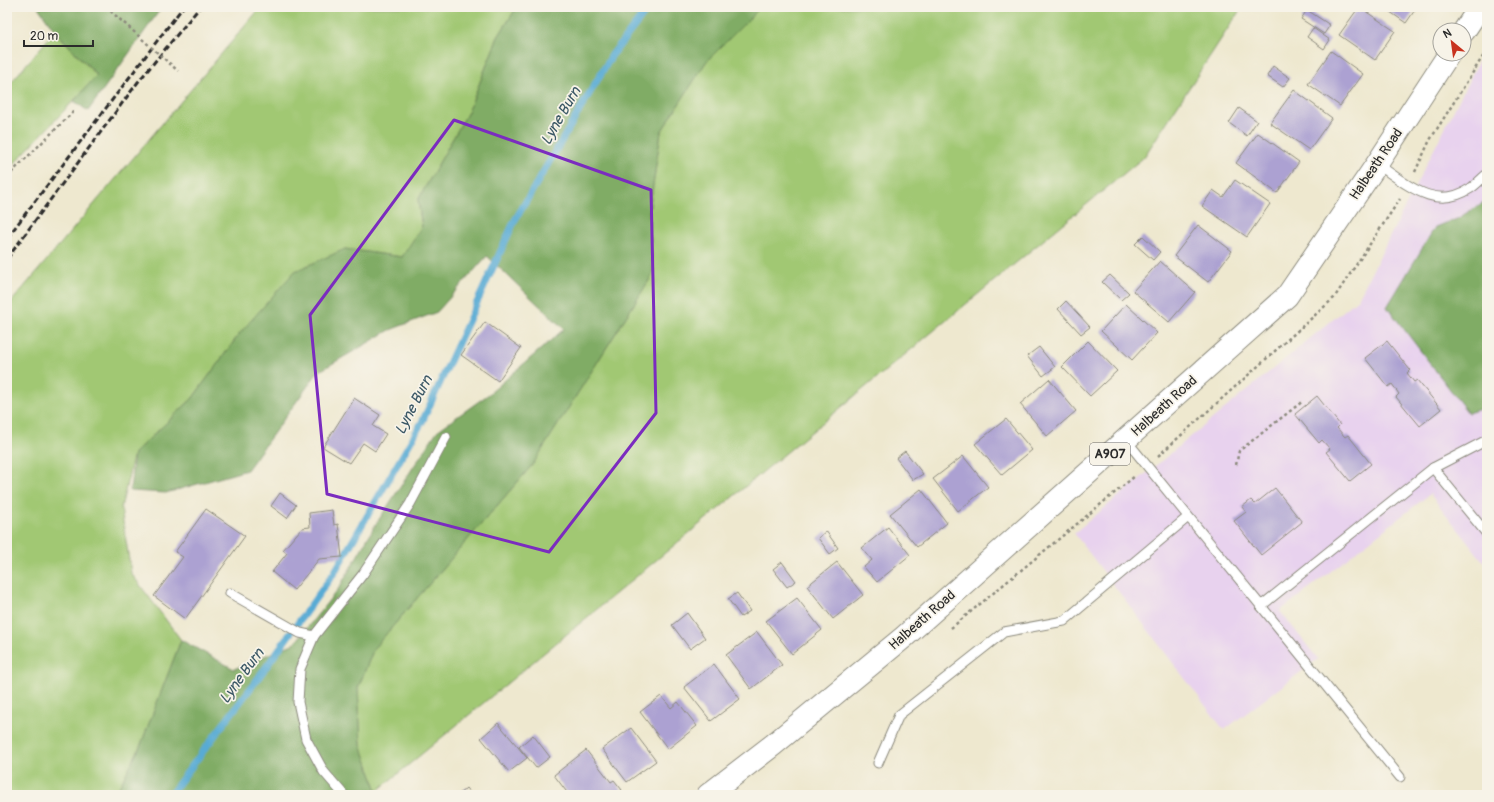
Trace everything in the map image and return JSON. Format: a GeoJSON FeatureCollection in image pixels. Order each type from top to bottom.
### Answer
{"type":"FeatureCollection","features":[{"type":"Feature","properties":{"kind":"main road"},"geometry":{"type":"LineString","coordinates":[[1470,22],[1480,7]]}},
{"type":"Feature","properties":{"kind":"main road","name":"Halbeath Road"},"geometry":{"type":"LineString","coordinates":[[708,795],[773,745],[904,637],[1288,296],[1444,62]]}},
{"type":"Feature","properties":{"kind":"lane"},"geometry":{"type":"LineString","coordinates":[[1377,164],[1408,186],[1422,193],[1438,198],[1454,196],[1465,191],[1471,188],[1487,174]]}},
{"type":"Feature","properties":{"kind":"lane"},"geometry":{"type":"LineString","coordinates":[[344,795],[324,772],[306,739],[298,702],[300,669],[314,636],[363,574],[410,504],[446,437]]}},
{"type":"Feature","properties":{"kind":"lane"},"geometry":{"type":"LineString","coordinates":[[1126,440],[1400,777]]}},
{"type":"Feature","properties":{"kind":"lane"},"geometry":{"type":"LineString","coordinates":[[1261,606],[1433,468],[1487,440]]}},
{"type":"Feature","properties":{"kind":"lane"},"geometry":{"type":"LineString","coordinates":[[1433,468],[1487,534]]}},
{"type":"Feature","properties":{"kind":"lane"},"geometry":{"type":"LineString","coordinates":[[878,763],[899,715],[1004,632],[1064,621],[1188,518]]}},
{"type":"Feature","properties":{"kind":"lane"},"geometry":{"type":"LineString","coordinates":[[230,593],[300,633],[314,636]]}},
{"type":"Feature","properties":{"kind":"path"},"geometry":{"type":"LineString","coordinates":[[106,7],[178,71]]}},
{"type":"Feature","properties":{"kind":"path"},"geometry":{"type":"LineString","coordinates":[[7,177],[75,110]]}},
{"type":"Feature","properties":{"kind":"path"},"geometry":{"type":"LineString","coordinates":[[1236,465],[1240,451],[1303,401]]}},
{"type":"Feature","properties":{"kind":"highlighted area"},"geometry":{"type":"Polygon","coordinates":[[[454,120],[651,190],[656,413],[549,552],[327,494],[310,315],[454,120]]]}},
{"type":"Feature","properties":{"kind":"shaded area"},"geometry":{"type":"Polygon","coordinates":[[[1487,45],[1487,566],[1430,494],[1280,611],[1318,659],[1224,730],[1074,533],[1358,299],[1487,45]]]}},
{"type":"Feature","properties":{"kind":"green space"},"geometry":{"type":"Polygon","coordinates":[[[38,7],[162,7],[88,111],[74,101],[97,75],[55,31],[38,7]]]}},
{"type":"Feature","properties":{"kind":"green space"},"geometry":{"type":"Polygon","coordinates":[[[261,7],[517,7],[498,37],[468,112],[418,200],[422,229],[402,257],[345,249],[240,333],[192,399],[134,453],[121,508],[131,573],[181,640],[140,747],[115,795],[7,795],[7,307],[261,7]]]}},
{"type":"Feature","properties":{"kind":"green space"},"geometry":{"type":"Polygon","coordinates":[[[517,7],[761,7],[706,62],[661,132],[649,212],[653,274],[533,464],[374,648],[358,688],[361,745],[377,791],[373,795],[115,795],[140,747],[181,640],[234,669],[295,643],[339,588],[374,527],[437,431],[489,394],[564,329],[487,256],[437,312],[390,330],[318,372],[247,470],[166,493],[130,491],[134,453],[192,399],[240,333],[295,271],[345,249],[402,257],[422,226],[418,200],[468,112],[498,37],[517,7]]]}},
{"type":"Feature","properties":{"kind":"green space"},"geometry":{"type":"Polygon","coordinates":[[[761,7],[1242,7],[1144,157],[377,791],[361,745],[358,688],[374,648],[533,464],[653,274],[649,212],[661,132],[706,62],[761,7]]]}},
{"type":"Feature","properties":{"kind":"green space"},"geometry":{"type":"Polygon","coordinates":[[[55,31],[97,76],[7,171],[7,87],[55,31]]]}},
{"type":"Feature","properties":{"kind":"green space"},"geometry":{"type":"Polygon","coordinates":[[[1487,200],[1487,407],[1468,413],[1387,307],[1435,227],[1457,219],[1487,200]]]}},
{"type":"Feature","properties":{"kind":"building"},"geometry":{"type":"Polygon","coordinates":[[[1359,7],[1395,31],[1375,60],[1339,35],[1359,7]]]}},
{"type":"Feature","properties":{"kind":"building"},"geometry":{"type":"Polygon","coordinates":[[[1383,7],[1417,7],[1406,23],[1383,7]]]}},
{"type":"Feature","properties":{"kind":"building"},"geometry":{"type":"Polygon","coordinates":[[[1307,10],[1330,25],[1324,34],[1301,19],[1307,10]]]}},
{"type":"Feature","properties":{"kind":"building"},"geometry":{"type":"Polygon","coordinates":[[[1313,28],[1330,40],[1324,49],[1307,37],[1313,28]]]}},
{"type":"Feature","properties":{"kind":"building"},"geometry":{"type":"Polygon","coordinates":[[[1331,51],[1363,74],[1340,106],[1308,84],[1331,51]]]}},
{"type":"Feature","properties":{"kind":"building"},"geometry":{"type":"Polygon","coordinates":[[[1273,66],[1290,78],[1283,87],[1267,76],[1273,66]]]}},
{"type":"Feature","properties":{"kind":"building"},"geometry":{"type":"Polygon","coordinates":[[[1294,90],[1332,118],[1309,150],[1270,123],[1294,90]]]}},
{"type":"Feature","properties":{"kind":"building"},"geometry":{"type":"Polygon","coordinates":[[[1239,108],[1257,121],[1247,136],[1229,123],[1239,108]]]}},
{"type":"Feature","properties":{"kind":"building"},"geometry":{"type":"Polygon","coordinates":[[[1258,133],[1299,162],[1277,193],[1236,163],[1258,133]]]}},
{"type":"Feature","properties":{"kind":"building"},"geometry":{"type":"Polygon","coordinates":[[[1235,180],[1270,204],[1247,237],[1202,206],[1213,190],[1223,197],[1235,180]]]}},
{"type":"Feature","properties":{"kind":"building"},"geometry":{"type":"Polygon","coordinates":[[[1198,225],[1232,251],[1208,282],[1174,256],[1198,225]]]}},
{"type":"Feature","properties":{"kind":"building"},"geometry":{"type":"Polygon","coordinates":[[[1143,236],[1160,252],[1153,260],[1135,244],[1143,236]]]}},
{"type":"Feature","properties":{"kind":"building"},"geometry":{"type":"Polygon","coordinates":[[[1160,261],[1195,292],[1169,322],[1133,291],[1160,261]]]}},
{"type":"Feature","properties":{"kind":"building"},"geometry":{"type":"Polygon","coordinates":[[[1110,275],[1129,293],[1121,300],[1102,282],[1110,275]]]}},
{"type":"Feature","properties":{"kind":"building"},"geometry":{"type":"Polygon","coordinates":[[[1066,301],[1090,327],[1081,334],[1058,309],[1066,301]]]}},
{"type":"Feature","properties":{"kind":"building"},"geometry":{"type":"Polygon","coordinates":[[[1126,304],[1157,333],[1132,360],[1101,331],[1126,304]]]}},
{"type":"Feature","properties":{"kind":"building"},"geometry":{"type":"Polygon","coordinates":[[[485,322],[521,348],[498,381],[461,355],[485,322]]]}},
{"type":"Feature","properties":{"kind":"building"},"geometry":{"type":"Polygon","coordinates":[[[1088,341],[1117,371],[1090,396],[1062,367],[1088,341]]]}},
{"type":"Feature","properties":{"kind":"building"},"geometry":{"type":"Polygon","coordinates":[[[1387,341],[1410,370],[1407,373],[1414,382],[1417,380],[1441,409],[1420,426],[1396,397],[1399,394],[1392,384],[1388,387],[1365,358],[1387,341]]]}},
{"type":"Feature","properties":{"kind":"building"},"geometry":{"type":"Polygon","coordinates":[[[1039,347],[1055,367],[1043,376],[1027,356],[1039,347]]]}},
{"type":"Feature","properties":{"kind":"building"},"geometry":{"type":"Polygon","coordinates":[[[1049,379],[1076,411],[1047,436],[1020,404],[1049,379]]]}},
{"type":"Feature","properties":{"kind":"building"},"geometry":{"type":"Polygon","coordinates":[[[1317,396],[1340,425],[1337,428],[1345,437],[1348,435],[1371,464],[1350,481],[1326,452],[1330,449],[1322,440],[1319,443],[1295,414],[1317,396]]]}},
{"type":"Feature","properties":{"kind":"building"},"geometry":{"type":"Polygon","coordinates":[[[354,398],[380,415],[373,426],[386,434],[375,451],[363,443],[349,463],[323,447],[354,398]]]}},
{"type":"Feature","properties":{"kind":"building"},"geometry":{"type":"Polygon","coordinates":[[[1006,419],[1032,450],[1002,475],[975,444],[1006,419]]]}},
{"type":"Feature","properties":{"kind":"building"},"geometry":{"type":"Polygon","coordinates":[[[905,451],[923,474],[913,480],[896,458],[905,451]]]}},
{"type":"Feature","properties":{"kind":"building"},"geometry":{"type":"Polygon","coordinates":[[[963,456],[988,487],[958,511],[933,479],[963,456]]]}},
{"type":"Feature","properties":{"kind":"building"},"geometry":{"type":"Polygon","coordinates":[[[1275,488],[1302,522],[1261,555],[1234,521],[1246,512],[1242,507],[1251,500],[1255,504],[1275,488]]]}},
{"type":"Feature","properties":{"kind":"building"},"geometry":{"type":"Polygon","coordinates":[[[921,489],[947,523],[917,547],[890,514],[921,489]]]}},
{"type":"Feature","properties":{"kind":"building"},"geometry":{"type":"Polygon","coordinates":[[[280,493],[296,505],[287,518],[271,506],[280,493]]]}},
{"type":"Feature","properties":{"kind":"building"},"geometry":{"type":"Polygon","coordinates":[[[206,509],[245,536],[185,619],[154,596],[183,557],[175,552],[206,509]]]}},
{"type":"Feature","properties":{"kind":"building"},"geometry":{"type":"Polygon","coordinates":[[[332,510],[334,525],[338,524],[342,557],[319,559],[294,590],[272,572],[287,553],[283,550],[302,528],[310,527],[309,513],[332,510]]]}},
{"type":"Feature","properties":{"kind":"building"},"geometry":{"type":"Polygon","coordinates":[[[888,527],[910,555],[877,582],[864,567],[872,560],[862,548],[888,527]]]}},
{"type":"Feature","properties":{"kind":"building"},"geometry":{"type":"Polygon","coordinates":[[[826,531],[838,548],[830,554],[818,538],[826,531]]]}},
{"type":"Feature","properties":{"kind":"building"},"geometry":{"type":"Polygon","coordinates":[[[782,562],[796,581],[787,587],[773,569],[782,562]]]}},
{"type":"Feature","properties":{"kind":"building"},"geometry":{"type":"Polygon","coordinates":[[[837,562],[863,595],[833,619],[807,586],[837,562]]]}},
{"type":"Feature","properties":{"kind":"building"},"geometry":{"type":"Polygon","coordinates":[[[737,593],[750,611],[741,617],[728,599],[737,593]]]}},
{"type":"Feature","properties":{"kind":"building"},"geometry":{"type":"Polygon","coordinates":[[[797,598],[822,630],[792,654],[766,621],[797,598]]]}},
{"type":"Feature","properties":{"kind":"building"},"geometry":{"type":"Polygon","coordinates":[[[687,613],[705,638],[690,649],[672,625],[687,613]]]}},
{"type":"Feature","properties":{"kind":"building"},"geometry":{"type":"Polygon","coordinates":[[[757,632],[782,665],[751,689],[726,655],[757,632]]]}},
{"type":"Feature","properties":{"kind":"building"},"geometry":{"type":"Polygon","coordinates":[[[714,664],[740,699],[711,721],[684,687],[714,664]]]}},
{"type":"Feature","properties":{"kind":"building"},"geometry":{"type":"Polygon","coordinates":[[[661,696],[671,708],[678,702],[697,726],[668,749],[640,712],[661,696]]]}},
{"type":"Feature","properties":{"kind":"building"},"geometry":{"type":"Polygon","coordinates":[[[498,723],[527,758],[509,772],[481,738],[498,723]]]}},
{"type":"Feature","properties":{"kind":"building"},"geometry":{"type":"Polygon","coordinates":[[[631,728],[656,761],[627,782],[602,749],[631,728]]]}},
{"type":"Feature","properties":{"kind":"building"},"geometry":{"type":"Polygon","coordinates":[[[533,735],[550,757],[536,768],[519,747],[533,735]]]}},
{"type":"Feature","properties":{"kind":"building"},"geometry":{"type":"Polygon","coordinates":[[[586,750],[611,782],[614,780],[622,790],[615,795],[569,795],[554,775],[586,750]]]}},
{"type":"Feature","properties":{"kind":"building"},"geometry":{"type":"Polygon","coordinates":[[[466,788],[472,795],[458,795],[466,788]]]}},
{"type":"Feature","properties":{"kind":"waterway","name":"Lyne Burn"},"geometry":{"type":"LineString","coordinates":[[170,795],[256,681],[334,573],[422,422],[515,220],[612,55],[649,7]]}},
{"type":"Feature","properties":{"kind":"railway"},"geometry":{"type":"LineString","coordinates":[[7,238],[183,7]]}},
{"type":"Feature","properties":{"kind":"railway"},"geometry":{"type":"LineString","coordinates":[[7,259],[138,82],[200,7]]}}]}
